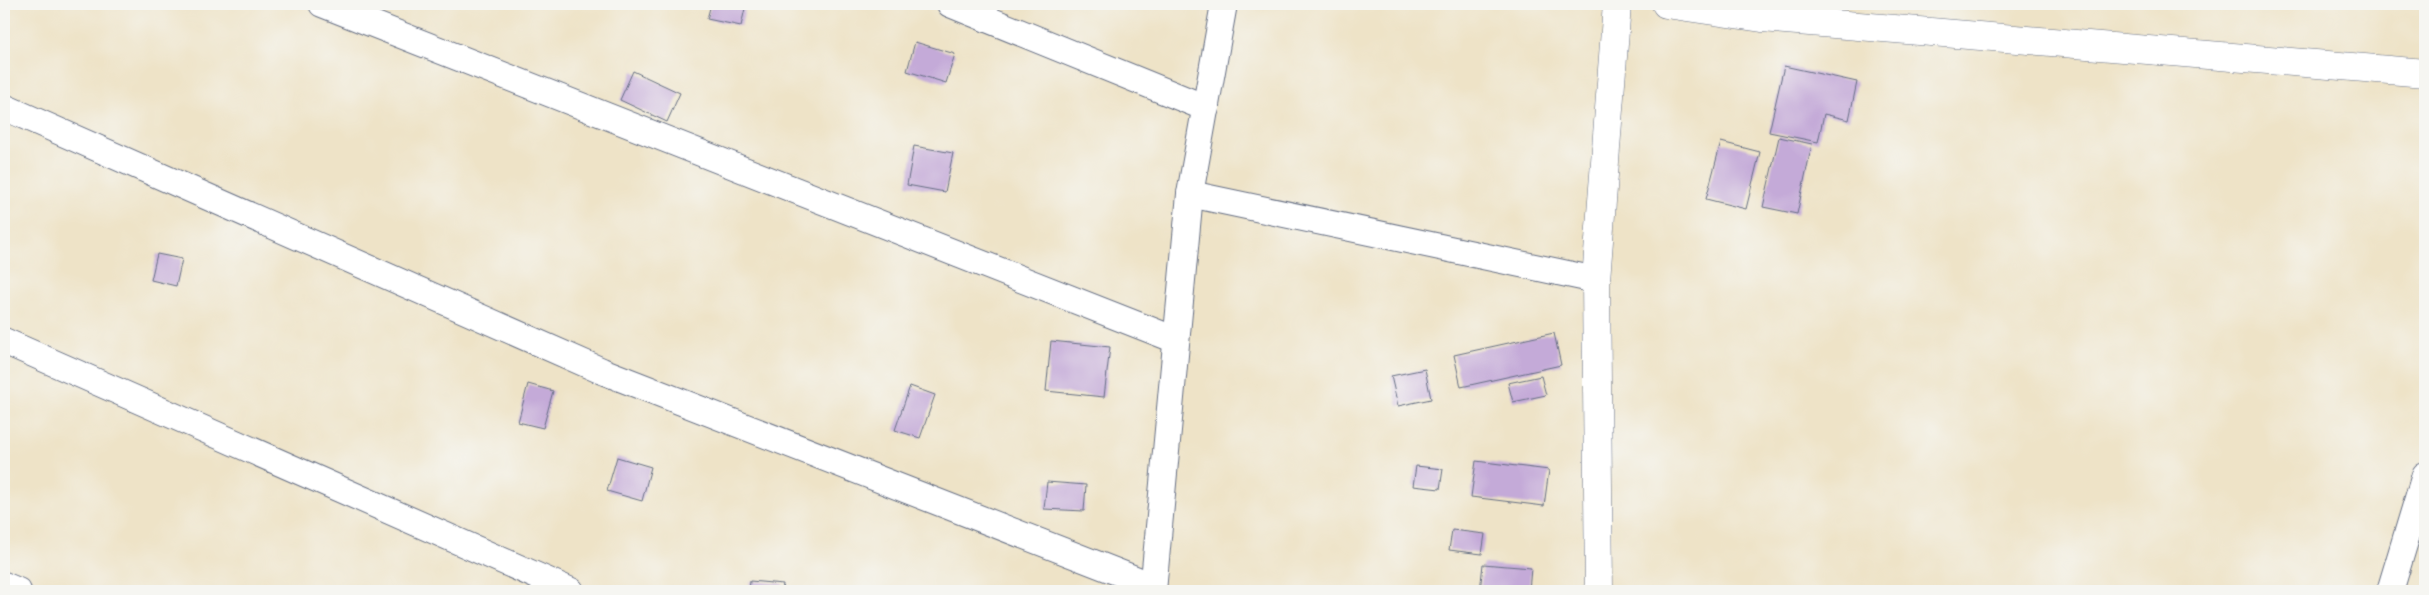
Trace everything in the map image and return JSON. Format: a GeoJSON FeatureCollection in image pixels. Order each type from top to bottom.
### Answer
{"type":"FeatureCollection","features":[{"type":"Feature","properties":{"kind":"street"},"geometry":{"type":"LineString","coordinates":[[322,4],[1176,340]]}},
{"type":"Feature","properties":{"kind":"street"},"geometry":{"type":"LineString","coordinates":[[950,4],[1206,108]]}},
{"type":"Feature","properties":{"kind":"street"},"geometry":{"type":"LineString","coordinates":[[4,106],[602,371],[1153,589],[1190,194],[1224,4]]}},
{"type":"Feature","properties":{"kind":"street"},"geometry":{"type":"LineString","coordinates":[[1600,591],[1596,280],[1617,4]]}},
{"type":"Feature","properties":{"kind":"street"},"geometry":{"type":"LineString","coordinates":[[1666,4],[1764,11],[2425,73]]}},
{"type":"Feature","properties":{"kind":"street"},"geometry":{"type":"LineString","coordinates":[[1190,194],[1596,280]]}},
{"type":"Feature","properties":{"kind":"street"},"geometry":{"type":"LineString","coordinates":[[4,341],[571,591]]}},
{"type":"Feature","properties":{"kind":"street"},"geometry":{"type":"LineString","coordinates":[[2390,591],[2425,475]]}},
{"type":"Feature","properties":{"kind":"street"},"geometry":{"type":"LineString","coordinates":[[4,585],[18,591]]}},
{"type":"Feature","properties":{"kind":"building"},"geometry":{"type":"Polygon","coordinates":[[[711,4],[746,4],[741,26],[707,19],[711,4]]]}},
{"type":"Feature","properties":{"kind":"building"},"geometry":{"type":"Polygon","coordinates":[[[915,42],[955,54],[946,83],[907,71],[915,42]]]}},
{"type":"Feature","properties":{"kind":"building"},"geometry":{"type":"Polygon","coordinates":[[[1784,66],[1857,82],[1849,120],[1824,114],[1818,142],[1769,132],[1784,66]]]}},
{"type":"Feature","properties":{"kind":"building"},"geometry":{"type":"Polygon","coordinates":[[[633,71],[680,93],[667,122],[620,100],[633,71]]]}},
{"type":"Feature","properties":{"kind":"building"},"geometry":{"type":"Polygon","coordinates":[[[1779,137],[1812,144],[1797,214],[1763,207],[1779,137]]]}},
{"type":"Feature","properties":{"kind":"building"},"geometry":{"type":"Polygon","coordinates":[[[1721,142],[1760,152],[1746,209],[1706,199],[1721,142]]]}},
{"type":"Feature","properties":{"kind":"building"},"geometry":{"type":"Polygon","coordinates":[[[914,146],[953,153],[945,192],[907,185],[914,146]]]}},
{"type":"Feature","properties":{"kind":"building"},"geometry":{"type":"Polygon","coordinates":[[[157,254],[182,259],[176,286],[151,280],[157,254]]]}},
{"type":"Feature","properties":{"kind":"building"},"geometry":{"type":"Polygon","coordinates":[[[1554,333],[1561,365],[1461,387],[1454,355],[1554,333]]]}},
{"type":"Feature","properties":{"kind":"building"},"geometry":{"type":"Polygon","coordinates":[[[1051,341],[1110,347],[1104,397],[1046,391],[1051,341]]]}},
{"type":"Feature","properties":{"kind":"building"},"geometry":{"type":"Polygon","coordinates":[[[1425,369],[1431,399],[1398,406],[1391,376],[1425,369]]]}},
{"type":"Feature","properties":{"kind":"building"},"geometry":{"type":"Polygon","coordinates":[[[1541,376],[1546,395],[1513,402],[1508,383],[1541,376]]]}},
{"type":"Feature","properties":{"kind":"building"},"geometry":{"type":"Polygon","coordinates":[[[528,384],[553,391],[543,428],[518,422],[528,384]]]}},
{"type":"Feature","properties":{"kind":"building"},"geometry":{"type":"Polygon","coordinates":[[[910,386],[935,395],[920,438],[895,430],[910,386]]]}},
{"type":"Feature","properties":{"kind":"building"},"geometry":{"type":"Polygon","coordinates":[[[617,457],[651,467],[642,501],[607,491],[617,457]]]}},
{"type":"Feature","properties":{"kind":"building"},"geometry":{"type":"Polygon","coordinates":[[[1476,461],[1549,470],[1544,506],[1471,497],[1476,461]]]}},
{"type":"Feature","properties":{"kind":"building"},"geometry":{"type":"Polygon","coordinates":[[[1416,466],[1443,469],[1440,489],[1413,486],[1416,466]]]}},
{"type":"Feature","properties":{"kind":"building"},"geometry":{"type":"Polygon","coordinates":[[[1047,482],[1086,485],[1084,511],[1044,509],[1047,482]]]}},
{"type":"Feature","properties":{"kind":"building"},"geometry":{"type":"Polygon","coordinates":[[[1452,530],[1485,534],[1482,554],[1449,550],[1452,530]]]}},
{"type":"Feature","properties":{"kind":"building"},"geometry":{"type":"Polygon","coordinates":[[[1483,564],[1531,568],[1529,591],[1480,591],[1483,564]]]}},
{"type":"Feature","properties":{"kind":"building"},"geometry":{"type":"Polygon","coordinates":[[[750,581],[783,584],[782,591],[749,591],[750,581]]]}}]}
